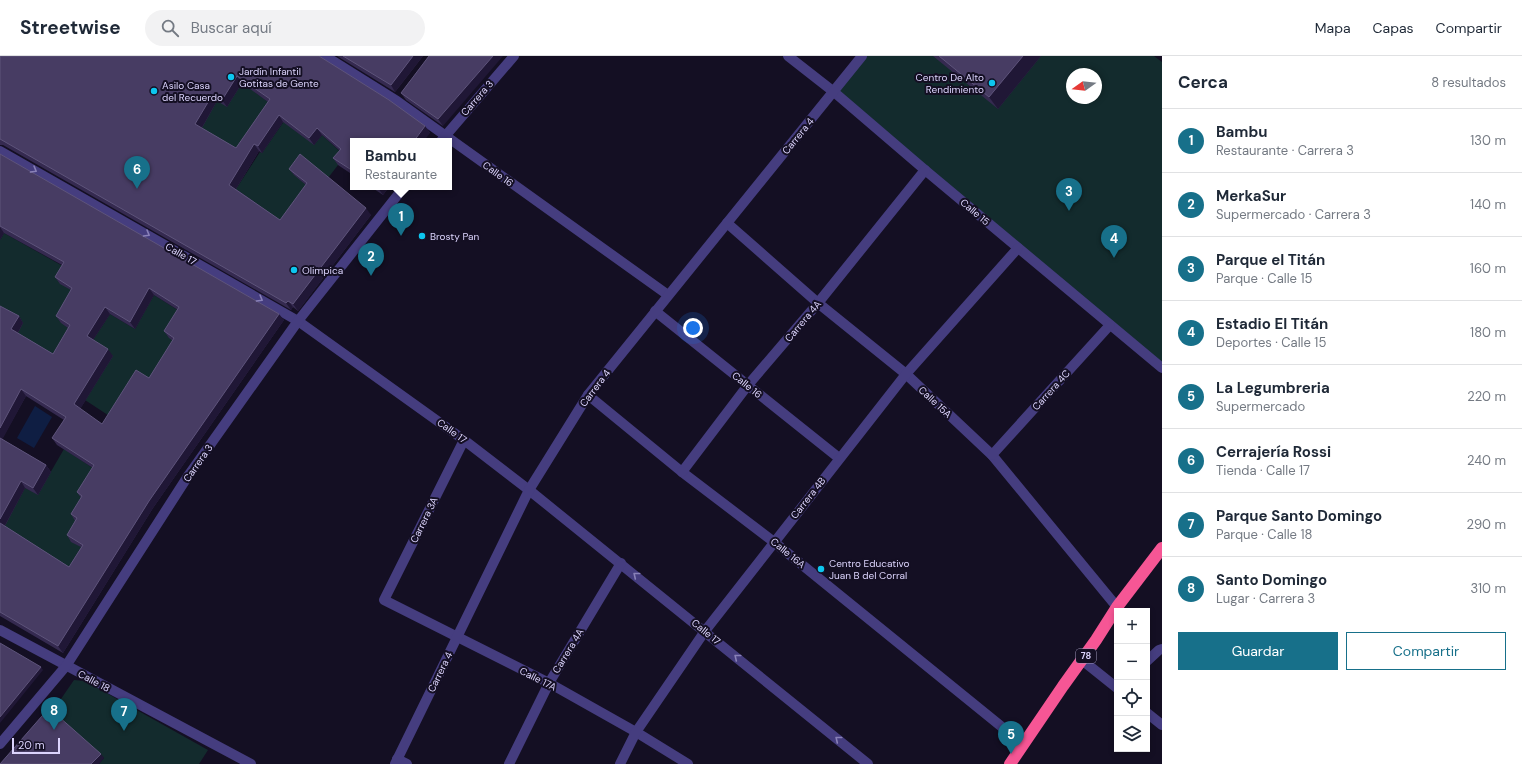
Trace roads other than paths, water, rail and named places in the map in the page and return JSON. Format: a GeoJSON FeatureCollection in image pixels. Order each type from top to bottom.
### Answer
{"type":"FeatureCollection","features":[{"type":"Feature","properties":{"kind":"highway","name":"78"},"geometry":{"type":"LineString","coordinates":[[1010,764],[1117,607],[1162,548]]}},
{"type":"Feature","properties":{"kind":"street","name":"Calle 16"},"geometry":{"type":"LineString","coordinates":[[326,56],[399,99],[443,138]]}},
{"type":"Feature","properties":{"kind":"street","name":"Carrera 3"},"geometry":{"type":"LineString","coordinates":[[443,138],[514,56]]}},
{"type":"Feature","properties":{"kind":"street","name":"Calle 15"},"geometry":{"type":"LineString","coordinates":[[788,56],[834,92],[1162,368]]}},
{"type":"Feature","properties":{"kind":"street","name":"Carrera 4"},"geometry":{"type":"LineString","coordinates":[[396,762],[529,490],[588,395],[862,56]]}},
{"type":"Feature","properties":{"kind":"street","name":"Calle 16"},"geometry":{"type":"LineString","coordinates":[[452,144],[668,295]]}},
{"type":"Feature","properties":{"kind":"street","name":"Calle 17"},"geometry":{"type":"LineString","coordinates":[[0,151],[298,320],[464,440],[529,490],[868,764]]}},
{"type":"Feature","properties":{"kind":"street","name":"Carrera 4A"},"geometry":{"type":"LineString","coordinates":[[682,472],[748,385],[818,303],[925,170]]}},
{"type":"Feature","properties":{"kind":"street","name":"Carrera 3"},"geometry":{"type":"LineString","coordinates":[[0,744],[66,666],[188,476],[298,320],[402,190]]}},
{"type":"Feature","properties":{"kind":"street","name":"Calle 15A"},"geometry":{"type":"LineString","coordinates":[[727,223],[818,303],[906,374],[992,455],[1117,607]]}},
{"type":"Feature","properties":{"kind":"street","name":"Carrera 4B"},"geometry":{"type":"LineString","coordinates":[[620,764],[636,732],[705,631],[906,374],[1018,248]]}},
{"type":"Feature","properties":{"kind":"street","name":"Calle 16"},"geometry":{"type":"LineString","coordinates":[[655,311],[840,458]]}},
{"type":"Feature","properties":{"kind":"street","name":"Carrera 4C"},"geometry":{"type":"LineString","coordinates":[[992,455],[1110,325]]}},
{"type":"Feature","properties":{"kind":"street","name":"Calle 16A"},"geometry":{"type":"LineString","coordinates":[[588,395],[682,472],[774,542],[1023,744]]}},
{"type":"Feature","properties":{"kind":"street","name":"Carrera 3A"},"geometry":{"type":"LineString","coordinates":[[384,600],[464,440]]}},
{"type":"Feature","properties":{"kind":"street","name":"Carrera 4A"},"geometry":{"type":"LineString","coordinates":[[509,764],[549,683],[621,563]]}},
{"type":"Feature","properties":{"kind":"street","name":"Calle 17A"},"geometry":{"type":"LineString","coordinates":[[384,600],[549,683],[636,732],[688,764]]}},
{"type":"Feature","properties":{"kind":"street","name":"Calle 18"},"geometry":{"type":"LineString","coordinates":[[0,630],[251,764]]}},
{"type":"Feature","properties":{"kind":"street"},"geometry":{"type":"LineString","coordinates":[[1150,658],[1162,649]]}},
{"type":"Feature","properties":{"kind":"street"},"geometry":{"type":"LineString","coordinates":[[1082,660],[1114,686]]}},
{"type":"Feature","properties":{"kind":"street"},"geometry":{"type":"LineString","coordinates":[[1150,715],[1162,725]]}},
{"type":"Feature","properties":{"kind":"street"},"geometry":{"type":"LineString","coordinates":[[396,762],[407,764]]}},
{"type":"Feature","properties":{"kind":"water"},"geometry":{"type":"Polygon","coordinates":[[[35,406],[52,417],[34,448],[17,438],[35,406]]]}},
{"type":"Feature","properties":{"kind":"place","name":"Jardín Infantil Gotitas de Gente"},"geometry":{"type":"Point","coordinates":[231,77]}},
{"type":"Feature","properties":{"kind":"place","name":"Centro De Alto Rendimiento"},"geometry":{"type":"Point","coordinates":[992,83]}},
{"type":"Feature","properties":{"kind":"place","name":"Asilo Casa del Recuerdo"},"geometry":{"type":"Point","coordinates":[154,91]}},
{"type":"Feature","properties":{"kind":"place","name":"Cerrajería Rossi"},"geometry":{"type":"Point","coordinates":[137,189]}},
{"type":"Feature","properties":{"kind":"place","name":"Parque el Titán"},"geometry":{"type":"Point","coordinates":[1069,211]}},
{"type":"Feature","properties":{"kind":"place","name":"Bambu"},"geometry":{"type":"Point","coordinates":[401,236]}},
{"type":"Feature","properties":{"kind":"place","name":"Brosty Pan"},"geometry":{"type":"Point","coordinates":[422,236]}},
{"type":"Feature","properties":{"kind":"place","name":"Estadio El Titán"},"geometry":{"type":"Point","coordinates":[1114,258]}},
{"type":"Feature","properties":{"kind":"place","name":"Olimpica"},"geometry":{"type":"Point","coordinates":[294,270]}},
{"type":"Feature","properties":{"kind":"place","name":"MerkaSur"},"geometry":{"type":"Point","coordinates":[371,276]}},
{"type":"Feature","properties":{"kind":"place","name":"Centro Educativo Juan B del Corral"},"geometry":{"type":"Point","coordinates":[821,569]}},
{"type":"Feature","properties":{"kind":"place","name":"Santo Domingo"},"geometry":{"type":"Point","coordinates":[54,730]}},
{"type":"Feature","properties":{"kind":"place","name":"Parque Santo Domingo"},"geometry":{"type":"Point","coordinates":[124,731]}},
{"type":"Feature","properties":{"kind":"place","name":"La Legumbreria"},"geometry":{"type":"Point","coordinates":[1011,754]}}]}
